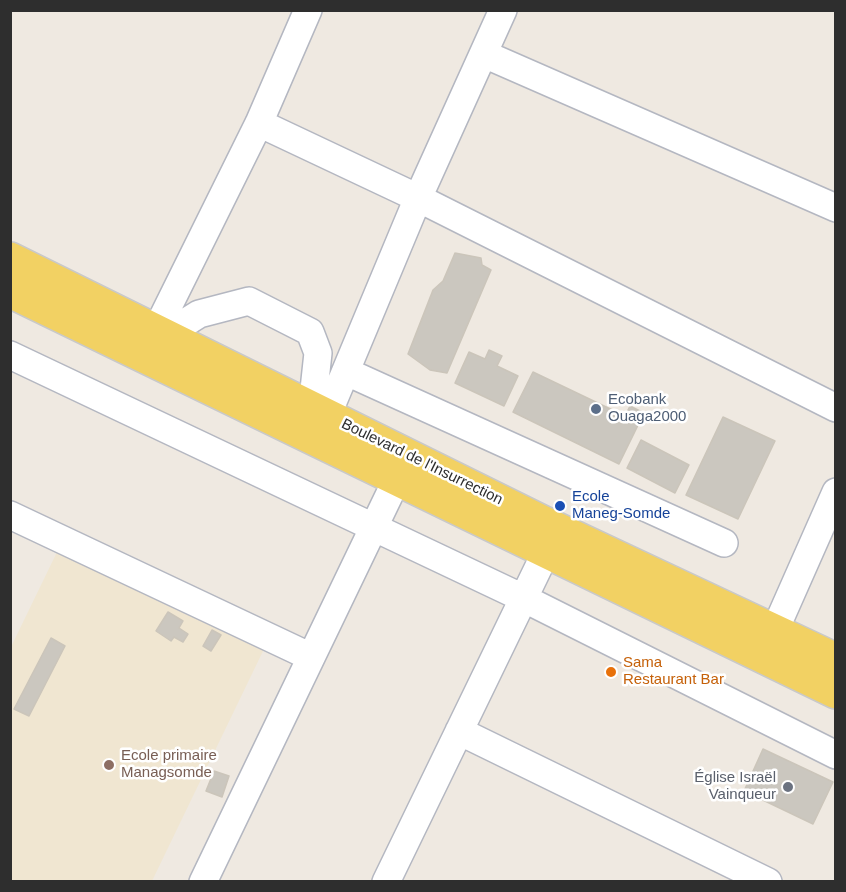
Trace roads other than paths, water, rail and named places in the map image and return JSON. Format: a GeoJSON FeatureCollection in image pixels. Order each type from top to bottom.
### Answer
{"type":"FeatureCollection","features":[{"type":"Feature","properties":{"kind":"main road","name":"Boulevard de l'Insurrection"},"geometry":{"type":"LineString","coordinates":[[10,259],[160,334],[319,422],[769,644],[836,692]]}},
{"type":"Feature","properties":{"kind":"main road","name":"Boulevard de l'Insurrection"},"geometry":{"type":"LineString","coordinates":[[10,291],[319,422],[396,481],[546,552],[769,644],[836,660]]}},
{"type":"Feature","properties":{"kind":"street"},"geometry":{"type":"LineString","coordinates":[[160,334],[259,123],[308,10]]}},
{"type":"Feature","properties":{"kind":"street"},"geometry":{"type":"LineString","coordinates":[[319,422],[347,372],[418,198],[503,10]]}},
{"type":"Feature","properties":{"kind":"street"},"geometry":{"type":"LineString","coordinates":[[484,54],[836,208]]}},
{"type":"Feature","properties":{"kind":"street"},"geometry":{"type":"LineString","coordinates":[[259,123],[418,198],[836,408]]}},
{"type":"Feature","properties":{"kind":"street"},"geometry":{"type":"LineString","coordinates":[[160,334],[200,314],[249,301],[310,332],[318,353],[319,422]]}},
{"type":"Feature","properties":{"kind":"street"},"geometry":{"type":"LineString","coordinates":[[10,355],[523,598],[836,755]]}},
{"type":"Feature","properties":{"kind":"street"},"geometry":{"type":"LineString","coordinates":[[347,372],[724,543]]}},
{"type":"Feature","properties":{"kind":"street"},"geometry":{"type":"LineString","coordinates":[[203,882],[396,481]]}},
{"type":"Feature","properties":{"kind":"street"},"geometry":{"type":"LineString","coordinates":[[769,644],[836,492]]}},
{"type":"Feature","properties":{"kind":"street"},"geometry":{"type":"LineString","coordinates":[[10,515],[311,657]]}},
{"type":"Feature","properties":{"kind":"street"},"geometry":{"type":"LineString","coordinates":[[388,881],[546,552]]}},
{"type":"Feature","properties":{"kind":"street"},"geometry":{"type":"LineString","coordinates":[[459,731],[768,882]]}},
{"type":"Feature","properties":{"kind":"place","name":"Ecobank Ouaga2000"},"geometry":{"type":"Point","coordinates":[596,409]}},
{"type":"Feature","properties":{"kind":"place","name":"Ecole Maneg-Somde"},"geometry":{"type":"Point","coordinates":[560,506]}},
{"type":"Feature","properties":{"kind":"place","name":"Sama Restaurant Bar"},"geometry":{"type":"Point","coordinates":[611,672]}},
{"type":"Feature","properties":{"kind":"place","name":"Ecole primaire Managsomde"},"geometry":{"type":"Point","coordinates":[109,765]}},
{"type":"Feature","properties":{"kind":"place","name":"Église Israël Vainqueur"},"geometry":{"type":"Point","coordinates":[788,787]}}]}
